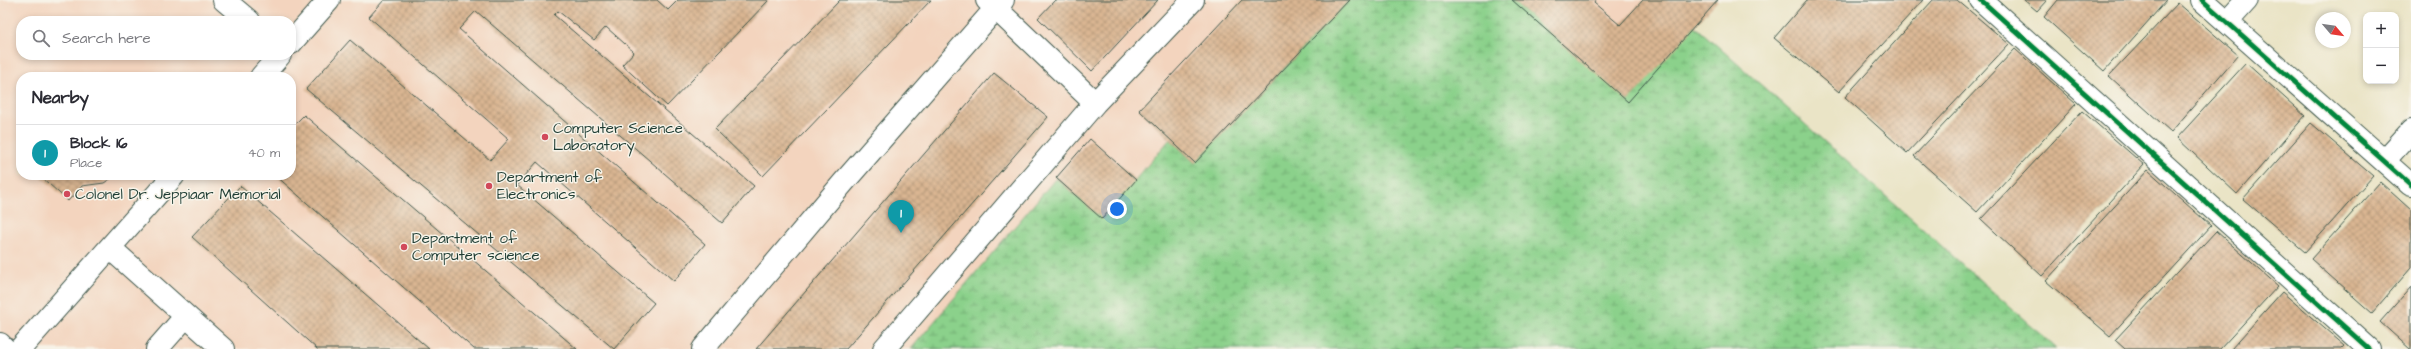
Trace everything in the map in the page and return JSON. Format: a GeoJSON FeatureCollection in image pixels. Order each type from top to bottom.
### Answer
{"type":"FeatureCollection","features":[{"type":"Feature","properties":{"kind":"street"},"geometry":{"type":"LineString","coordinates":[[224,0],[243,16]]}},
{"type":"Feature","properties":{"kind":"street"},"geometry":{"type":"LineString","coordinates":[[296,37],[329,0]]}},
{"type":"Feature","properties":{"kind":"street"},"geometry":{"type":"LineString","coordinates":[[884,349],[1095,103],[1193,0]]}},
{"type":"Feature","properties":{"kind":"street"},"geometry":{"type":"LineString","coordinates":[[1981,0],[2369,349]]}},
{"type":"Feature","properties":{"kind":"street"},"geometry":{"type":"LineString","coordinates":[[2202,0],[2411,185]]}},
{"type":"Feature","properties":{"kind":"street"},"geometry":{"type":"LineString","coordinates":[[2227,22],[2247,0]]}},
{"type":"Feature","properties":{"kind":"street"},"geometry":{"type":"LineString","coordinates":[[703,349],[995,3],[1095,103]]}},
{"type":"Feature","properties":{"kind":"street"},"geometry":{"type":"LineString","coordinates":[[265,72],[276,60]]}},
{"type":"Feature","properties":{"kind":"street"},"geometry":{"type":"LineString","coordinates":[[2384,161],[2411,132]]}},
{"type":"Feature","properties":{"kind":"street"},"geometry":{"type":"LineString","coordinates":[[20,349],[170,180]]}},
{"type":"Feature","properties":{"kind":"street"},"geometry":{"type":"LineString","coordinates":[[110,248],[223,349]]}},
{"type":"Feature","properties":{"kind":"street"},"geometry":{"type":"LineString","coordinates":[[157,349],[186,316]]}},
{"type":"Feature","properties":{"kind":"street"},"geometry":{"type":"LineString","coordinates":[[0,344],[5,349]]}},
{"type":"Feature","properties":{"kind":"shaded area"},"geometry":{"type":"Polygon","coordinates":[[[0,0],[1718,0],[1695,26],[2057,349],[0,349],[0,0]]]}},
{"type":"Feature","properties":{"kind":"green space"},"geometry":{"type":"Polygon","coordinates":[[[1349,0],[1512,0],[1560,42],[1695,26],[2057,349],[911,349],[1056,178],[1102,219],[1170,139],[1195,163],[1349,0]]]}},
{"type":"Feature","properties":{"kind":"building"},"geometry":{"type":"Polygon","coordinates":[[[384,0],[657,0],[668,10],[678,0],[769,0],[667,106],[622,65],[634,52],[606,27],[594,40],[558,11],[554,15],[754,186],[722,223],[476,11],[459,29],[705,244],[674,281],[537,162],[517,185],[654,303],[614,349],[306,89],[350,40],[490,160],[509,139],[369,17],[384,0]]]}},
{"type":"Feature","properties":{"kind":"building"},"geometry":{"type":"Polygon","coordinates":[[[840,0],[931,0],[763,176],[715,129],[840,0]]]}},
{"type":"Feature","properties":{"kind":"building"},"geometry":{"type":"Polygon","coordinates":[[[1055,0],[1158,0],[1092,71],[1038,18],[1055,0]]]}},
{"type":"Feature","properties":{"kind":"building"},"geometry":{"type":"Polygon","coordinates":[[[1242,0],[1349,0],[1195,163],[1139,110],[1242,0]]]}},
{"type":"Feature","properties":{"kind":"building"},"geometry":{"type":"Polygon","coordinates":[[[1512,0],[1596,0],[1594,3],[1620,25],[1643,0],[1718,0],[1628,102],[1512,0]]]}},
{"type":"Feature","properties":{"kind":"building"},"geometry":{"type":"Polygon","coordinates":[[[1807,0],[1923,0],[1839,92],[1774,38],[1807,0]]]}},
{"type":"Feature","properties":{"kind":"building"},"geometry":{"type":"Polygon","coordinates":[[[1933,0],[1957,0],[2009,44],[1907,153],[1845,97],[1933,0]]]}},
{"type":"Feature","properties":{"kind":"building"},"geometry":{"type":"Polygon","coordinates":[[[2024,0],[2047,0],[2037,11],[2024,0]]]}},
{"type":"Feature","properties":{"kind":"building"},"geometry":{"type":"Polygon","coordinates":[[[2058,0],[2167,0],[2104,71],[2044,17],[2058,0]]]}},
{"type":"Feature","properties":{"kind":"building"},"geometry":{"type":"Polygon","coordinates":[[[2178,3],[2238,55],[2171,132],[2109,76],[2178,3]]]}},
{"type":"Feature","properties":{"kind":"building"},"geometry":{"type":"Polygon","coordinates":[[[2015,49],[2076,104],[1977,212],[1914,156],[2015,49]]]}},
{"type":"Feature","properties":{"kind":"building"},"geometry":{"type":"Polygon","coordinates":[[[2246,63],[2305,116],[2237,194],[2177,138],[2246,63]]]}},
{"type":"Feature","properties":{"kind":"building"},"geometry":{"type":"Polygon","coordinates":[[[994,73],[1048,117],[846,349],[756,349],[994,73]]]}},
{"type":"Feature","properties":{"kind":"building"},"geometry":{"type":"Polygon","coordinates":[[[2082,111],[2144,165],[2042,276],[1981,219],[2082,111]]]}},
{"type":"Feature","properties":{"kind":"building"},"geometry":{"type":"Polygon","coordinates":[[[304,115],[577,349],[474,349],[281,180],[296,180],[296,123],[304,115]]]}},
{"type":"Feature","properties":{"kind":"building"},"geometry":{"type":"Polygon","coordinates":[[[2311,123],[2373,176],[2305,252],[2243,199],[2311,123]]]}},
{"type":"Feature","properties":{"kind":"building"},"geometry":{"type":"Polygon","coordinates":[[[1090,139],[1136,180],[1102,219],[1056,178],[1090,139]]]}},
{"type":"Feature","properties":{"kind":"building"},"geometry":{"type":"Polygon","coordinates":[[[2148,170],[2211,226],[2110,336],[2046,281],[2148,170]]]}},
{"type":"Feature","properties":{"kind":"building","name":"Colonel Dr. Jeppiaar Memorial"},"geometry":{"type":"Polygon","coordinates":[[[45,180],[108,180],[104,183],[82,186],[68,201],[45,180]]]}},
{"type":"Feature","properties":{"kind":"building"},"geometry":{"type":"Polygon","coordinates":[[[2380,182],[2411,210],[2411,268],[2372,313],[2311,259],[2380,182]]]}},
{"type":"Feature","properties":{"kind":"building"},"geometry":{"type":"Polygon","coordinates":[[[240,186],[429,349],[317,349],[192,237],[240,186]]]}},
{"type":"Feature","properties":{"kind":"building"},"geometry":{"type":"Polygon","coordinates":[[[2216,231],[2278,286],[2220,349],[2125,349],[2115,340],[2216,231]]]}},
{"type":"Feature","properties":{"kind":"building"},"geometry":{"type":"Polygon","coordinates":[[[2411,287],[2411,349],[2410,349],[2380,322],[2411,287]]]}},
{"type":"Feature","properties":{"kind":"building"},"geometry":{"type":"Polygon","coordinates":[[[2282,292],[2345,346],[2342,349],[2231,349],[2282,292]]]}},
{"type":"Feature","properties":{"kind":"cycle path"},"geometry":{"type":"LineString","coordinates":[[1981,0],[2369,349]]}},
{"type":"Feature","properties":{"kind":"cycle path"},"geometry":{"type":"LineString","coordinates":[[2202,0],[2411,185]]}},
{"type":"Feature","properties":{"kind":"place","name":"Computer Science Laboratory"},"geometry":{"type":"Point","coordinates":[545,137]}},
{"type":"Feature","properties":{"kind":"place","name":"Department of Electronics"},"geometry":{"type":"Point","coordinates":[489,186]}},
{"type":"Feature","properties":{"kind":"place","name":"Colonel Dr. Jeppiaar Memorial"},"geometry":{"type":"Point","coordinates":[67,194]}},
{"type":"Feature","properties":{"kind":"place","name":"Block 16"},"geometry":{"type":"Point","coordinates":[901,233]}},
{"type":"Feature","properties":{"kind":"place","name":"Department of Computer science"},"geometry":{"type":"Point","coordinates":[404,247]}}]}
